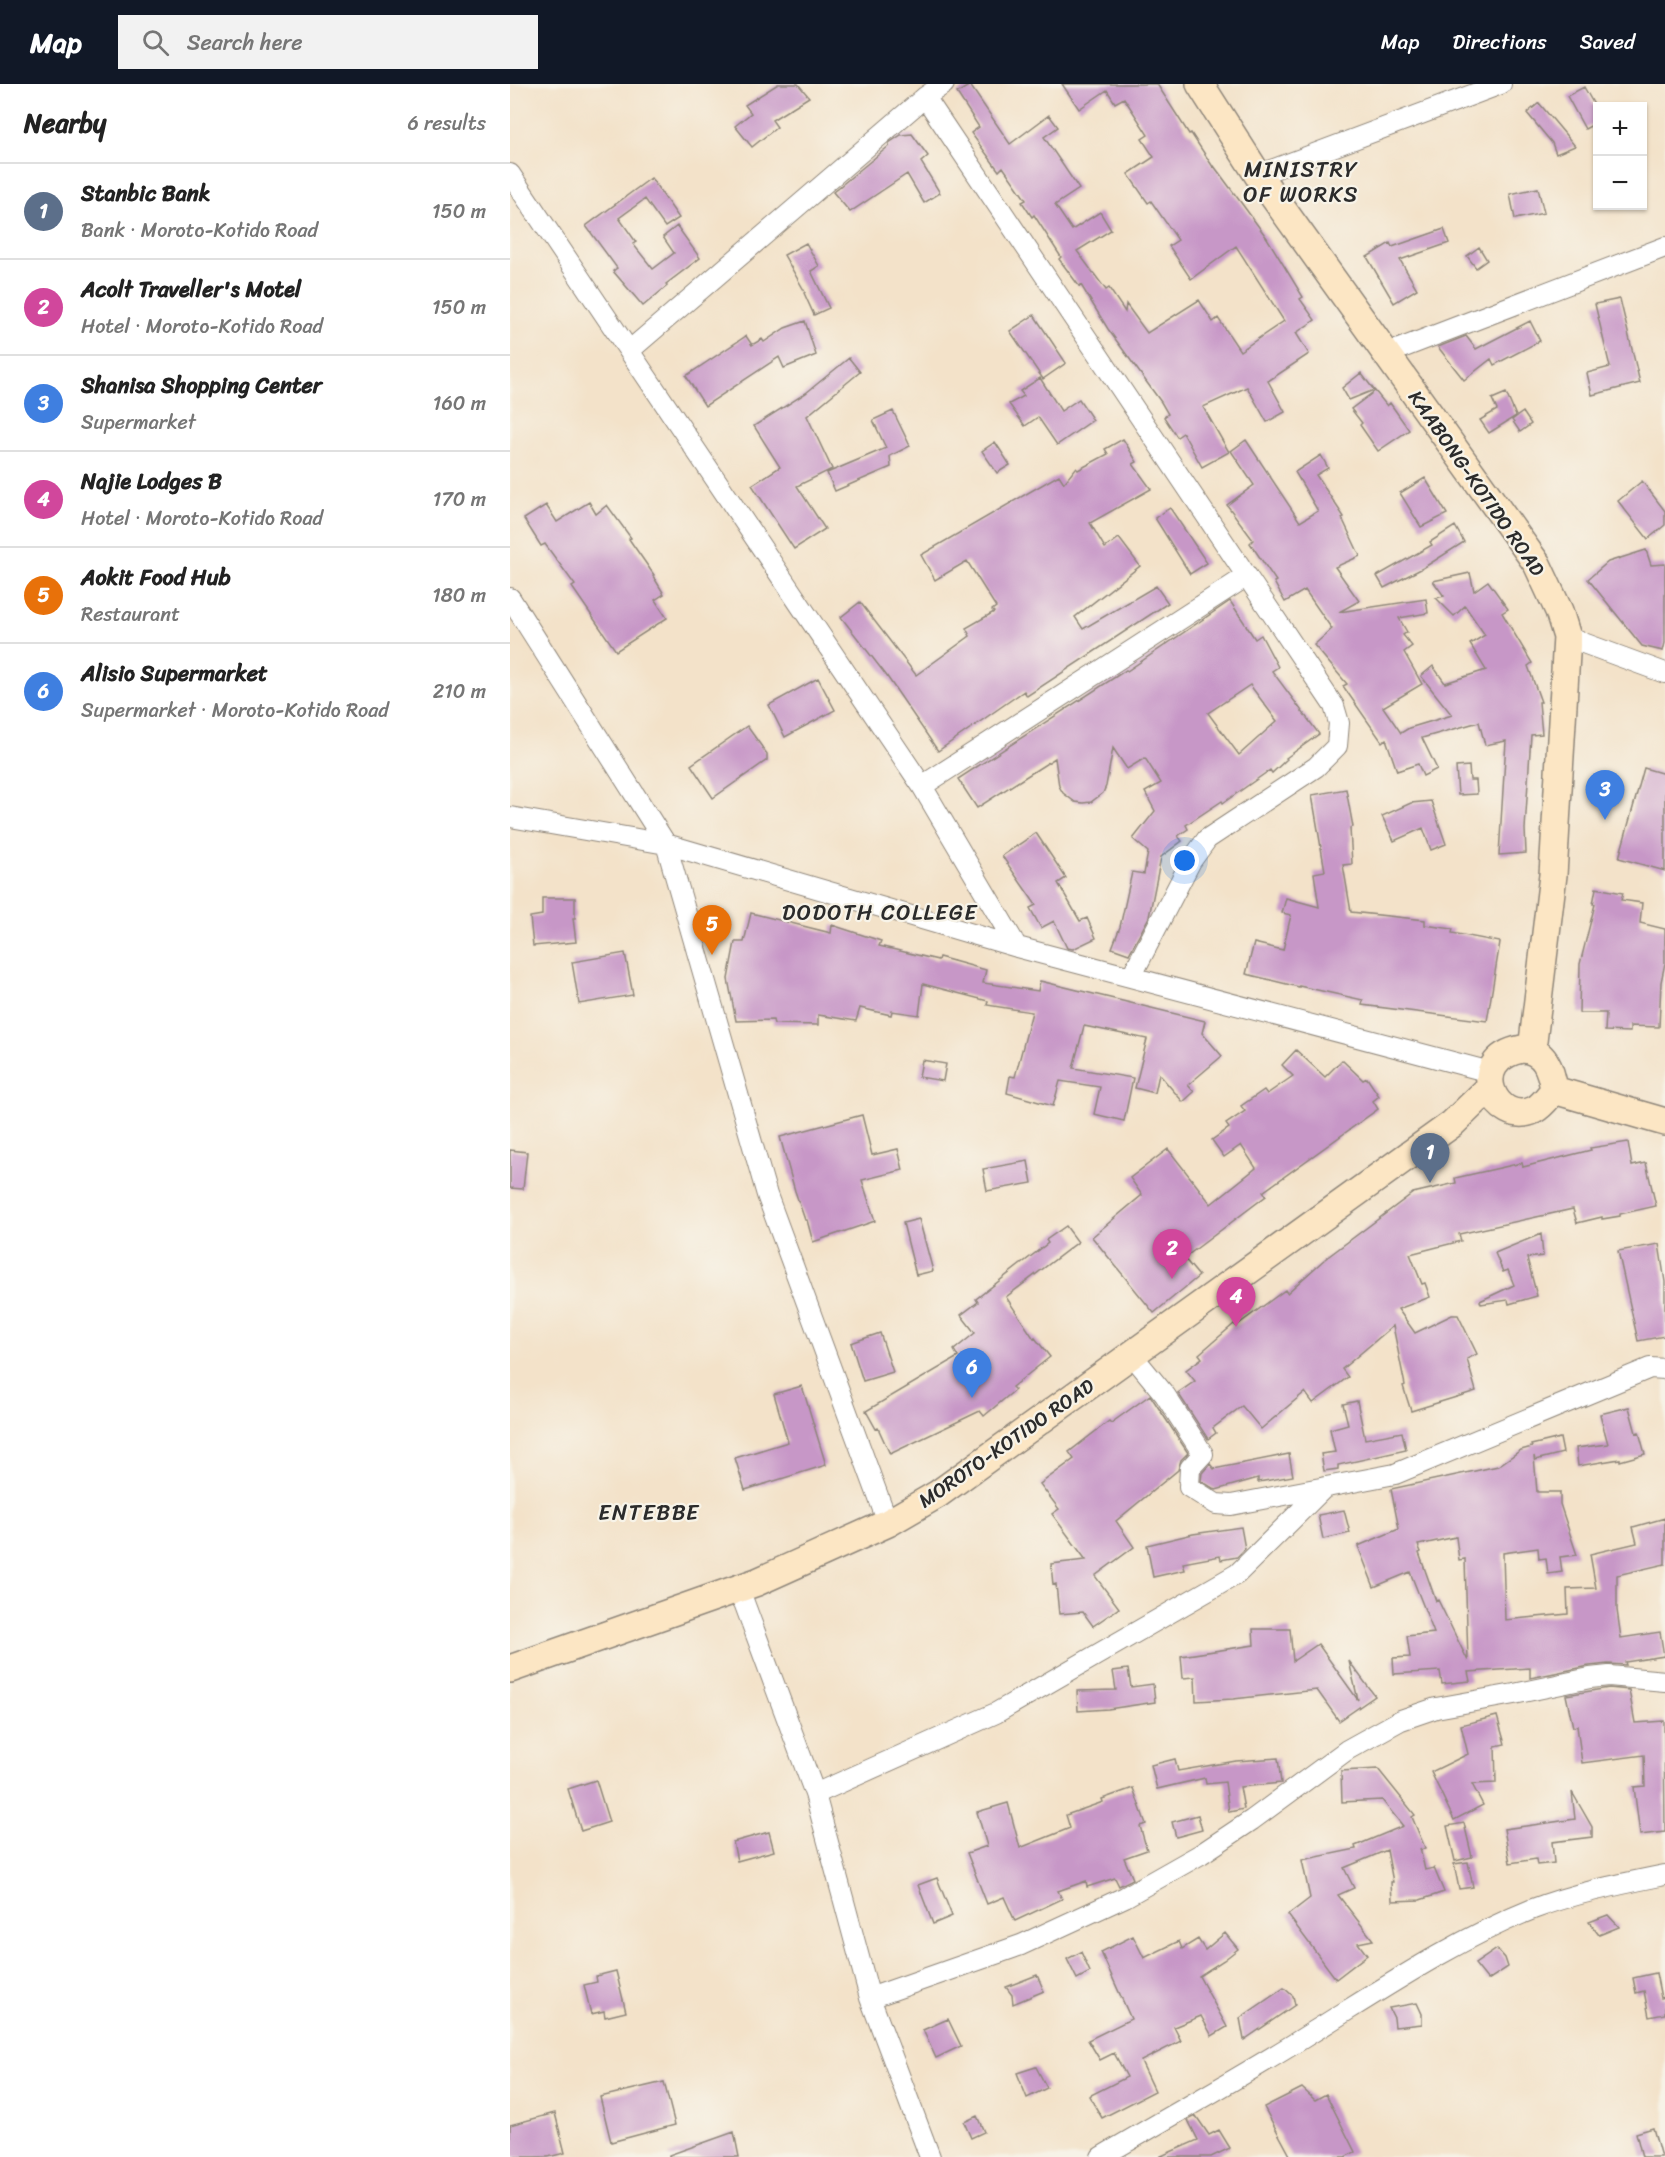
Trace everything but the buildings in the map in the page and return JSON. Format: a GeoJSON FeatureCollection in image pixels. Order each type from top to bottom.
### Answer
{"type":"FeatureCollection","features":[{"type":"Feature","properties":{"kind":"main road","name":"KAABONG-KOTIDO ROAD"},"geometry":{"type":"LineString","coordinates":[[1200,84],[1258,176],[1537,564],[1559,611],[1567,637],[1553,875],[1532,1050]]}},
{"type":"Feature","properties":{"kind":"main road"},"geometry":{"type":"LineString","coordinates":[[1532,1050],[1546,1062],[1552,1075],[1554,1090],[1545,1102],[1533,1110],[1520,1113],[1506,1109],[1495,1100],[1490,1080],[1497,1060],[1508,1052],[1532,1050]]}},
{"type":"Feature","properties":{"kind":"main road","name":"MOROTO-KOTIDO ROAD"},"geometry":{"type":"LineString","coordinates":[[510,1669],[758,1582],[888,1523],[938,1494],[1452,1124],[1490,1080]]}},
{"type":"Feature","properties":{"kind":"main road"},"geometry":{"type":"LineString","coordinates":[[1554,1090],[1664,1124]]}},
{"type":"Feature","properties":{"kind":"main road","name":"MOROTO-KOTIDO ROAD"},"geometry":{"type":"LineString","coordinates":[[1452,1124],[1506,1109]]}},
{"type":"Feature","properties":{"kind":"street"},"geometry":{"type":"LineString","coordinates":[[629,351],[925,97],[944,84]]}},
{"type":"Feature","properties":{"kind":"street"},"geometry":{"type":"LineString","coordinates":[[1258,176],[1501,84]]}},
{"type":"Feature","properties":{"kind":"street"},"geometry":{"type":"LineString","coordinates":[[925,97],[1334,706],[1339,723],[1337,746],[1316,767],[1207,839],[1191,861],[1131,977]]}},
{"type":"Feature","properties":{"kind":"street"},"geometry":{"type":"LineString","coordinates":[[510,174],[922,786],[1017,947]]}},
{"type":"Feature","properties":{"kind":"street"},"geometry":{"type":"LineString","coordinates":[[1386,354],[1665,247]]}},
{"type":"Feature","properties":{"kind":"street"},"geometry":{"type":"LineString","coordinates":[[922,786],[1247,576]]}},
{"type":"Feature","properties":{"kind":"street"},"geometry":{"type":"LineString","coordinates":[[510,598],[666,844],[767,1195],[888,1523]]}},
{"type":"Feature","properties":{"kind":"street"},"geometry":{"type":"LineString","coordinates":[[1567,637],[1665,673]]}},
{"type":"Feature","properties":{"kind":"street"},"geometry":{"type":"LineString","coordinates":[[510,817],[666,844],[1017,947],[1131,977],[1490,1080]]}},
{"type":"Feature","properties":{"kind":"street"},"geometry":{"type":"LineString","coordinates":[[1132,1355],[1165,1395],[1203,1454],[1190,1468],[1189,1487],[1216,1504],[1231,1505],[1395,1474],[1650,1368],[1665,1369]]}},
{"type":"Feature","properties":{"kind":"street"},"geometry":{"type":"LineString","coordinates":[[815,1794],[996,1713],[1237,1574],[1325,1487]]}},
{"type":"Feature","properties":{"kind":"street"},"geometry":{"type":"LineString","coordinates":[[739,1589],[815,1794],[870,1998],[930,2157]]}},
{"type":"Feature","properties":{"kind":"street"},"geometry":{"type":"LineString","coordinates":[[870,1998],[1021,1945],[1125,1897],[1201,1854],[1252,1820],[1347,1750],[1401,1720],[1436,1707],[1590,1678],[1609,1676],[1665,1681]]}},
{"type":"Feature","properties":{"kind":"street"},"geometry":{"type":"LineString","coordinates":[[1101,2157],[1306,2037],[1406,1973],[1505,1921],[1536,1908],[1597,1890],[1665,1875]]}},
{"type":"Feature","properties":{"kind":"place","name":"Shanisa Shopping Center"},"geometry":{"type":"Point","coordinates":[1605,820]}},
{"type":"Feature","properties":{"kind":"place","name":"Aokit Food Hub"},"geometry":{"type":"Point","coordinates":[712,955]}},
{"type":"Feature","properties":{"kind":"place","name":"Stanbic Bank"},"geometry":{"type":"Point","coordinates":[1430,1183]}},
{"type":"Feature","properties":{"kind":"place","name":"Acolt Traveller's Motel"},"geometry":{"type":"Point","coordinates":[1172,1279]}},
{"type":"Feature","properties":{"kind":"place","name":"Najie Lodges B"},"geometry":{"type":"Point","coordinates":[1236,1327]}},
{"type":"Feature","properties":{"kind":"place","name":"Alisio Supermarket"},"geometry":{"type":"Point","coordinates":[972,1398]}},
{"type":"Feature","properties":{"kind":"district","name":"MINISTRY OF WORKS"},"geometry":{"type":"Point","coordinates":[1301,182]}},
{"type":"Feature","properties":{"kind":"district","name":"DODOTH COLLEGE"},"geometry":{"type":"Point","coordinates":[880,912]}},
{"type":"Feature","properties":{"kind":"district","name":"ENTEBBE"},"geometry":{"type":"Point","coordinates":[649,1512]}}]}
